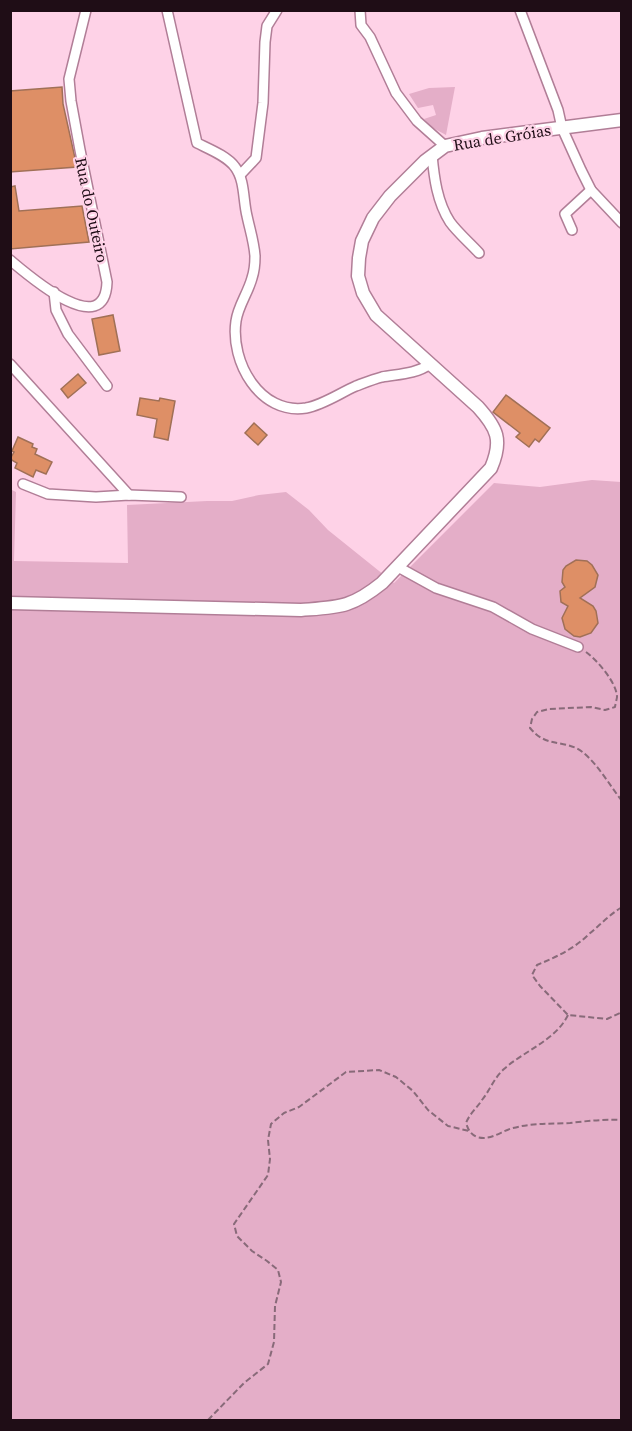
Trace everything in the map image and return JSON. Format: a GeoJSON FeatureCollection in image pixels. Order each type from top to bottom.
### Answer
{"type":"FeatureCollection","features":[{"type":"Feature","properties":{"kind":"street","name":"Rua do Outeiro"},"geometry":{"type":"LineString","coordinates":[[10,260],[75,306],[87,309],[100,303],[107,294],[107,282],[80,150],[69,79],[86,10]]}},
{"type":"Feature","properties":{"kind":"street"},"geometry":{"type":"LineString","coordinates":[[167,10],[197,143],[234,165],[240,175],[253,236],[255,259],[252,278],[236,321],[238,355],[246,374],[261,394],[276,404],[293,408],[308,408],[356,386],[380,378],[423,369],[430,364]]}},
{"type":"Feature","properties":{"kind":"street"},"geometry":{"type":"LineString","coordinates":[[240,175],[256,158],[263,103],[267,26],[277,10]]}},
{"type":"Feature","properties":{"kind":"street"},"geometry":{"type":"LineString","coordinates":[[360,10],[361,25],[370,37],[396,93],[417,121],[445,146]]}},
{"type":"Feature","properties":{"kind":"street"},"geometry":{"type":"LineString","coordinates":[[520,10],[558,110],[562,128],[591,190],[621,223]]}},
{"type":"Feature","properties":{"kind":"street","name":"Rua de Gróias"},"geometry":{"type":"LineString","coordinates":[[10,603],[301,610],[344,606],[366,596],[398,567],[491,468],[498,453],[498,439],[492,422],[376,315],[363,293],[358,276],[362,241],[373,218],[390,196],[432,154],[445,146],[482,138],[621,120]]}},
{"type":"Feature","properties":{"kind":"street"},"geometry":{"type":"LineString","coordinates":[[432,154],[436,188],[443,206],[451,222],[479,253]]}},
{"type":"Feature","properties":{"kind":"street"},"geometry":{"type":"LineString","coordinates":[[572,230],[565,214],[591,190]]}},
{"type":"Feature","properties":{"kind":"street"},"geometry":{"type":"LineString","coordinates":[[54,292],[56,310],[68,334],[107,386]]}},
{"type":"Feature","properties":{"kind":"street"},"geometry":{"type":"LineString","coordinates":[[10,364],[129,495]]}},
{"type":"Feature","properties":{"kind":"street"},"geometry":{"type":"LineString","coordinates":[[23,484],[48,494],[96,497],[181,496]]}},
{"type":"Feature","properties":{"kind":"street"},"geometry":{"type":"LineString","coordinates":[[398,567],[436,588],[494,607],[532,629],[578,647]]}},
{"type":"Feature","properties":{"kind":"path"},"geometry":{"type":"LineString","coordinates":[[578,647],[592,656],[614,687],[617,698],[615,707],[605,711],[583,707],[549,709],[537,712],[530,728],[547,742],[576,748],[588,757],[621,801]]}},
{"type":"Feature","properties":{"kind":"path"},"geometry":{"type":"LineString","coordinates":[[621,907],[588,936],[561,955],[537,965],[532,975],[568,1015],[607,1019],[621,1012]]}},
{"type":"Feature","properties":{"kind":"path"},"geometry":{"type":"LineString","coordinates":[[469,1131],[466,1123],[471,1112],[482,1101],[503,1070],[549,1036],[564,1023],[568,1015]]}},
{"type":"Feature","properties":{"kind":"path"},"geometry":{"type":"LineString","coordinates":[[208,1420],[244,1383],[268,1364],[274,1342],[275,1306],[281,1282],[278,1270],[252,1251],[237,1236],[234,1224],[268,1175],[270,1159],[268,1140],[271,1124],[284,1113],[299,1107],[346,1072],[379,1070],[396,1077],[413,1090],[428,1110],[448,1126],[469,1131],[477,1137],[491,1137],[510,1129],[536,1123],[621,1120]]}},
{"type":"Feature","properties":{"kind":"shaded area"},"geometry":{"type":"Polygon","coordinates":[[[455,87],[446,135],[433,128],[424,119],[436,115],[433,105],[418,108],[409,94],[429,88],[455,87]]]}},
{"type":"Feature","properties":{"kind":"shaded area"},"geometry":{"type":"Polygon","coordinates":[[[592,480],[621,482],[621,1420],[11,1420],[10,489],[16,492],[14,561],[128,563],[127,505],[232,501],[286,492],[309,510],[328,530],[394,583],[494,483],[540,487],[592,480]]]}},
{"type":"Feature","properties":{"kind":"building"},"geometry":{"type":"Polygon","coordinates":[[[62,87],[63,104],[77,167],[10,172],[10,91],[62,87]]]}},
{"type":"Feature","properties":{"kind":"building"},"geometry":{"type":"Polygon","coordinates":[[[15,186],[19,211],[82,206],[89,242],[10,249],[10,187],[15,186]]]}},
{"type":"Feature","properties":{"kind":"building"},"geometry":{"type":"Polygon","coordinates":[[[113,315],[120,351],[99,355],[92,319],[113,315]]]}},
{"type":"Feature","properties":{"kind":"building"},"geometry":{"type":"Polygon","coordinates":[[[78,374],[86,383],[68,398],[61,389],[78,374]]]}},
{"type":"Feature","properties":{"kind":"building"},"geometry":{"type":"Polygon","coordinates":[[[506,395],[550,428],[539,442],[535,439],[529,447],[516,437],[520,433],[493,412],[506,395]]]}},
{"type":"Feature","properties":{"kind":"building"},"geometry":{"type":"Polygon","coordinates":[[[140,398],[175,401],[168,440],[154,437],[157,419],[137,415],[140,398]]]}},
{"type":"Feature","properties":{"kind":"building"},"geometry":{"type":"Polygon","coordinates":[[[254,423],[267,435],[258,445],[245,433],[254,423]]]}},
{"type":"Feature","properties":{"kind":"building"},"geometry":{"type":"Polygon","coordinates":[[[18,437],[33,444],[32,447],[37,449],[35,454],[52,462],[46,474],[36,470],[33,477],[15,468],[17,463],[10,459],[18,437]]]}},
{"type":"Feature","properties":{"kind":"building"},"geometry":{"type":"Polygon","coordinates":[[[576,560],[587,561],[598,575],[595,587],[580,598],[593,606],[598,623],[591,633],[580,637],[574,636],[565,629],[562,618],[568,606],[561,602],[560,591],[565,587],[562,582],[563,570],[576,560]]]}}]}
